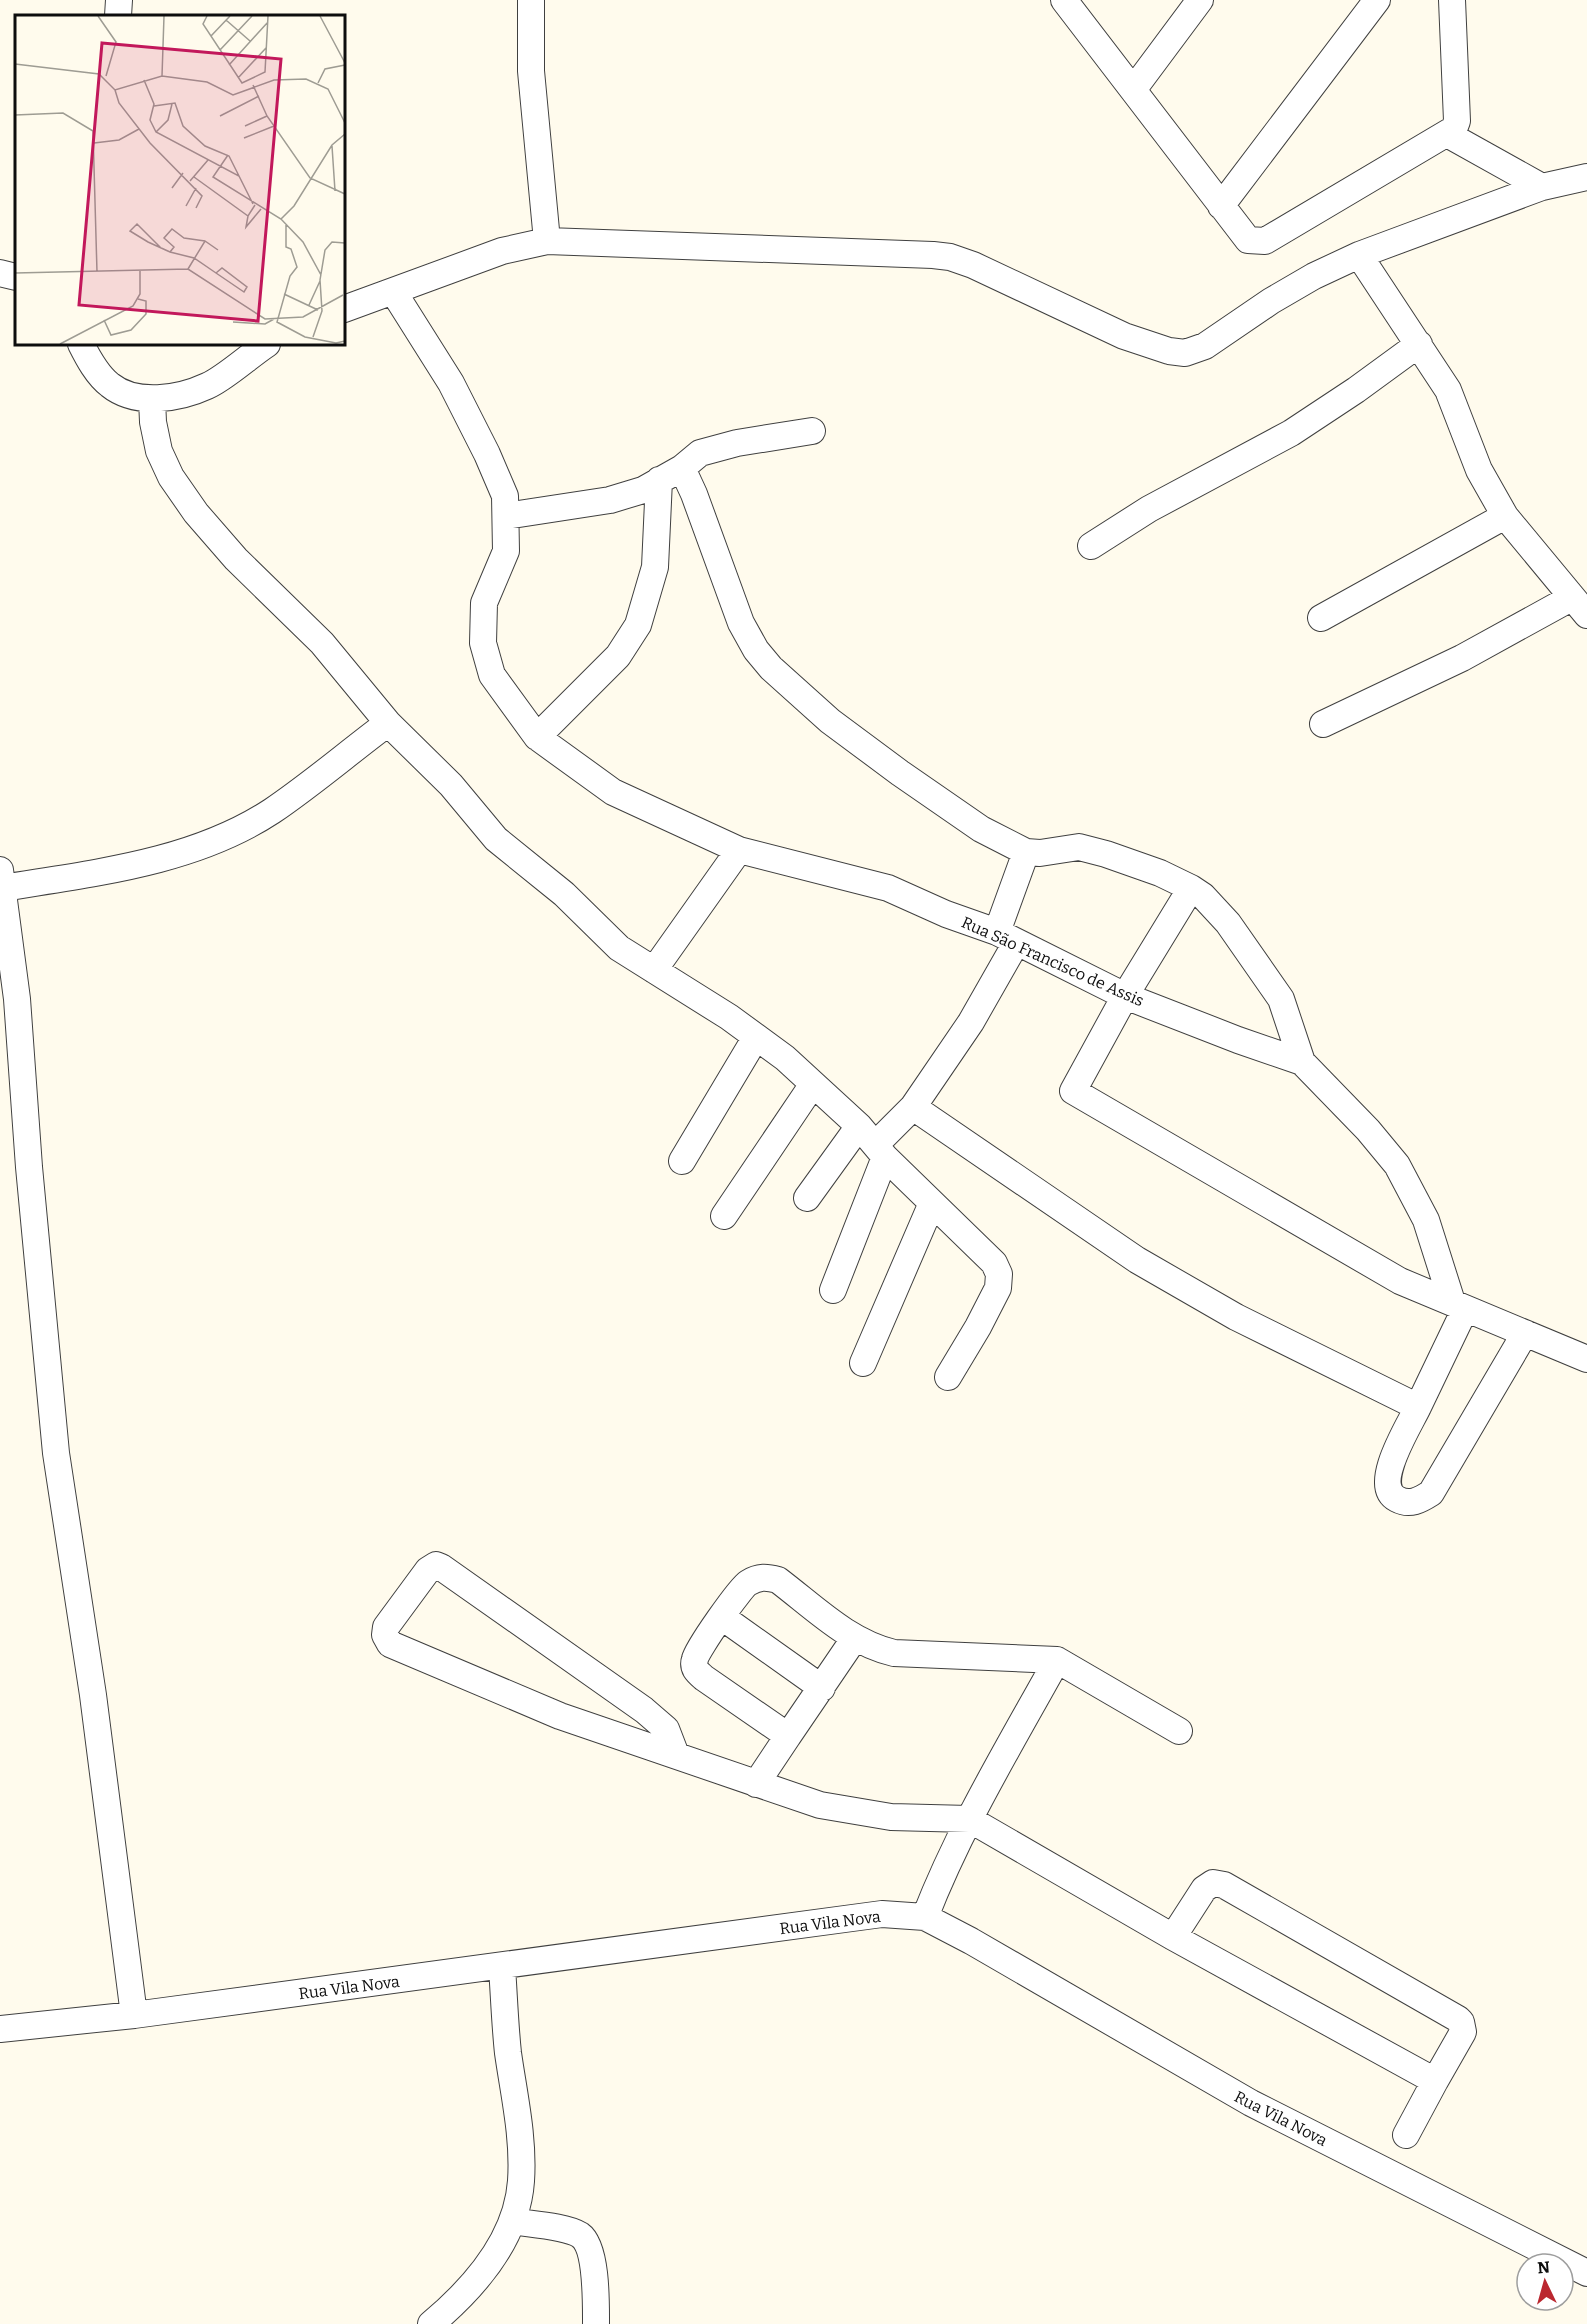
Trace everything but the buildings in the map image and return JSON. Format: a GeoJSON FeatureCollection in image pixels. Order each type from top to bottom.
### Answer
{"type":"FeatureCollection","features":[{"type":"Feature","properties":{"kind":"street"},"geometry":{"type":"LineString","coordinates":[[118,15],[119,0]]}},
{"type":"Feature","properties":{"kind":"street"},"geometry":{"type":"LineString","coordinates":[[531,0],[531,81],[547,241]]}},
{"type":"Feature","properties":{"kind":"street"},"geometry":{"type":"LineString","coordinates":[[1064,0],[1248,240],[1265,241],[1454,129],[1457,121],[1452,0]]}},
{"type":"Feature","properties":{"kind":"street"},"geometry":{"type":"LineString","coordinates":[[1133,90],[1200,0]]}},
{"type":"Feature","properties":{"kind":"street"},"geometry":{"type":"LineString","coordinates":[[1221,206],[1377,0]]}},
{"type":"Feature","properties":{"kind":"street"},"geometry":{"type":"LineString","coordinates":[[1447,134],[1542,187]]}},
{"type":"Feature","properties":{"kind":"street"},"geometry":{"type":"LineString","coordinates":[[345,309],[502,251],[547,241],[950,257],[973,265],[1124,336],[1168,351],[1185,353],[1205,346],[1271,301],[1314,276],[1359,255],[1542,187],[1587,177]]}},
{"type":"Feature","properties":{"kind":"street"},"geometry":{"type":"LineString","coordinates":[[1323,724],[1579,606],[1505,516],[1479,470],[1448,390],[1359,255]]}},
{"type":"Feature","properties":{"kind":"street"},"geometry":{"type":"LineString","coordinates":[[0,273],[15,277]]}},
{"type":"Feature","properties":{"kind":"street","name":"Rua São Francisco de Assis"},"geometry":{"type":"LineString","coordinates":[[393,291],[451,383],[488,454],[505,496],[506,551],[484,603],[483,643],[492,675],[537,737],[613,792],[740,850],[888,888],[1006,938],[1125,996],[1302,1062],[1368,1130],[1397,1165],[1426,1220],[1458,1305]]}},
{"type":"Feature","properties":{"kind":"street"},"geometry":{"type":"LineString","coordinates":[[1091,546],[1149,509],[1291,433],[1356,390],[1419,344]]}},
{"type":"Feature","properties":{"kind":"street"},"geometry":{"type":"LineString","coordinates":[[82,345],[108,385],[121,392],[152,399],[182,395],[209,386],[266,345]]}},
{"type":"Feature","properties":{"kind":"street"},"geometry":{"type":"LineString","coordinates":[[152,399],[153,422],[159,451],[171,477],[196,513],[236,559],[322,643],[388,723],[451,785],[496,839],[564,894],[619,948],[756,1036],[785,1058],[993,1263],[1000,1280],[978,1328],[948,1377]]}},
{"type":"Feature","properties":{"kind":"street"},"geometry":{"type":"LineString","coordinates":[[506,516],[610,500],[643,490],[682,468],[700,453],[737,442],[812,431]]}},
{"type":"Feature","properties":{"kind":"street"},"geometry":{"type":"LineString","coordinates":[[682,468],[694,494],[741,623],[756,650],[771,668],[830,721],[981,829],[1026,852],[1040,853],[1079,847],[1106,854],[1160,873],[1203,896],[1228,923],[1281,999],[1302,1062]]}},
{"type":"Feature","properties":{"kind":"street"},"geometry":{"type":"LineString","coordinates":[[537,737],[618,656],[638,625],[655,567],[659,480]]}},
{"type":"Feature","properties":{"kind":"street"},"geometry":{"type":"LineString","coordinates":[[1321,618],[1505,516]]}},
{"type":"Feature","properties":{"kind":"street"},"geometry":{"type":"LineString","coordinates":[[134,2015],[93,1695],[56,1453],[29,1167],[17,999],[1,879],[144,863],[222,837],[271,811],[388,723]]}},
{"type":"Feature","properties":{"kind":"street"},"geometry":{"type":"LineString","coordinates":[[654,970],[740,850]]}},
{"type":"Feature","properties":{"kind":"street"},"geometry":{"type":"LineString","coordinates":[[807,1198],[913,1107],[970,1022],[1006,938],[1026,852]]}},
{"type":"Feature","properties":{"kind":"street"},"geometry":{"type":"LineString","coordinates":[[1191,888],[1125,996],[1073,1091],[1400,1281],[1587,1359]]}},
{"type":"Feature","properties":{"kind":"street"},"geometry":{"type":"LineString","coordinates":[[681,1161],[756,1036]]}},
{"type":"Feature","properties":{"kind":"street"},"geometry":{"type":"LineString","coordinates":[[724,1216],[813,1084]]}},
{"type":"Feature","properties":{"kind":"street"},"geometry":{"type":"LineString","coordinates":[[913,1107],[1137,1260],[1236,1317],[1418,1407]]}},
{"type":"Feature","properties":{"kind":"street"},"geometry":{"type":"LineString","coordinates":[[833,1290],[873,1143]]}},
{"type":"Feature","properties":{"kind":"street"},"geometry":{"type":"LineString","coordinates":[[863,1363],[932,1203]]}},
{"type":"Feature","properties":{"kind":"street"},"geometry":{"type":"LineString","coordinates":[[1458,1305],[1418,1407],[1387,1472],[1390,1494],[1398,1499],[1410,1503],[1418,1502],[1431,1493],[1525,1333]]}},
{"type":"Feature","properties":{"kind":"street"},"geometry":{"type":"LineString","coordinates":[[676,1755],[666,1729],[644,1710],[441,1567],[436,1565],[428,1570],[386,1627],[385,1635],[390,1644],[560,1716],[756,1784],[820,1805],[881,1815],[969,1819],[1173,1937],[1436,2081]]}},
{"type":"Feature","properties":{"kind":"street"},"geometry":{"type":"LineString","coordinates":[[788,1736],[696,1671],[695,1657],[745,1585],[765,1576],[778,1580],[854,1639],[872,1648],[894,1653],[1057,1660],[1179,1731]]}},
{"type":"Feature","properties":{"kind":"street"},"geometry":{"type":"LineString","coordinates":[[722,1617],[822,1688]]}},
{"type":"Feature","properties":{"kind":"street"},"geometry":{"type":"LineString","coordinates":[[756,1784],[854,1639]]}},
{"type":"Feature","properties":{"kind":"street"},"geometry":{"type":"LineString","coordinates":[[925,1917],[943,1872],[969,1819],[1057,1660]]}},
{"type":"Feature","properties":{"kind":"street"},"geometry":{"type":"LineString","coordinates":[[1173,1937],[1204,1889],[1213,1883],[1224,1886],[1458,2019],[1463,2031],[1406,2134]]}},
{"type":"Feature","properties":{"kind":"street","name":"Rua Vila Nova"},"geometry":{"type":"LineString","coordinates":[[0,2029],[134,2015],[502,1967],[820,1921],[882,1914],[925,1917],[1251,2103],[1587,2273]]}},
{"type":"Feature","properties":{"kind":"street"},"geometry":{"type":"LineString","coordinates":[[431,2324],[454,2304],[484,2271],[512,2222],[521,2181],[520,2138],[508,2051],[502,1967]]}},
{"type":"Feature","properties":{"kind":"street"},"geometry":{"type":"LineString","coordinates":[[512,2222],[568,2230],[583,2238],[588,2246],[596,2289],[596,2324]]}}]}
